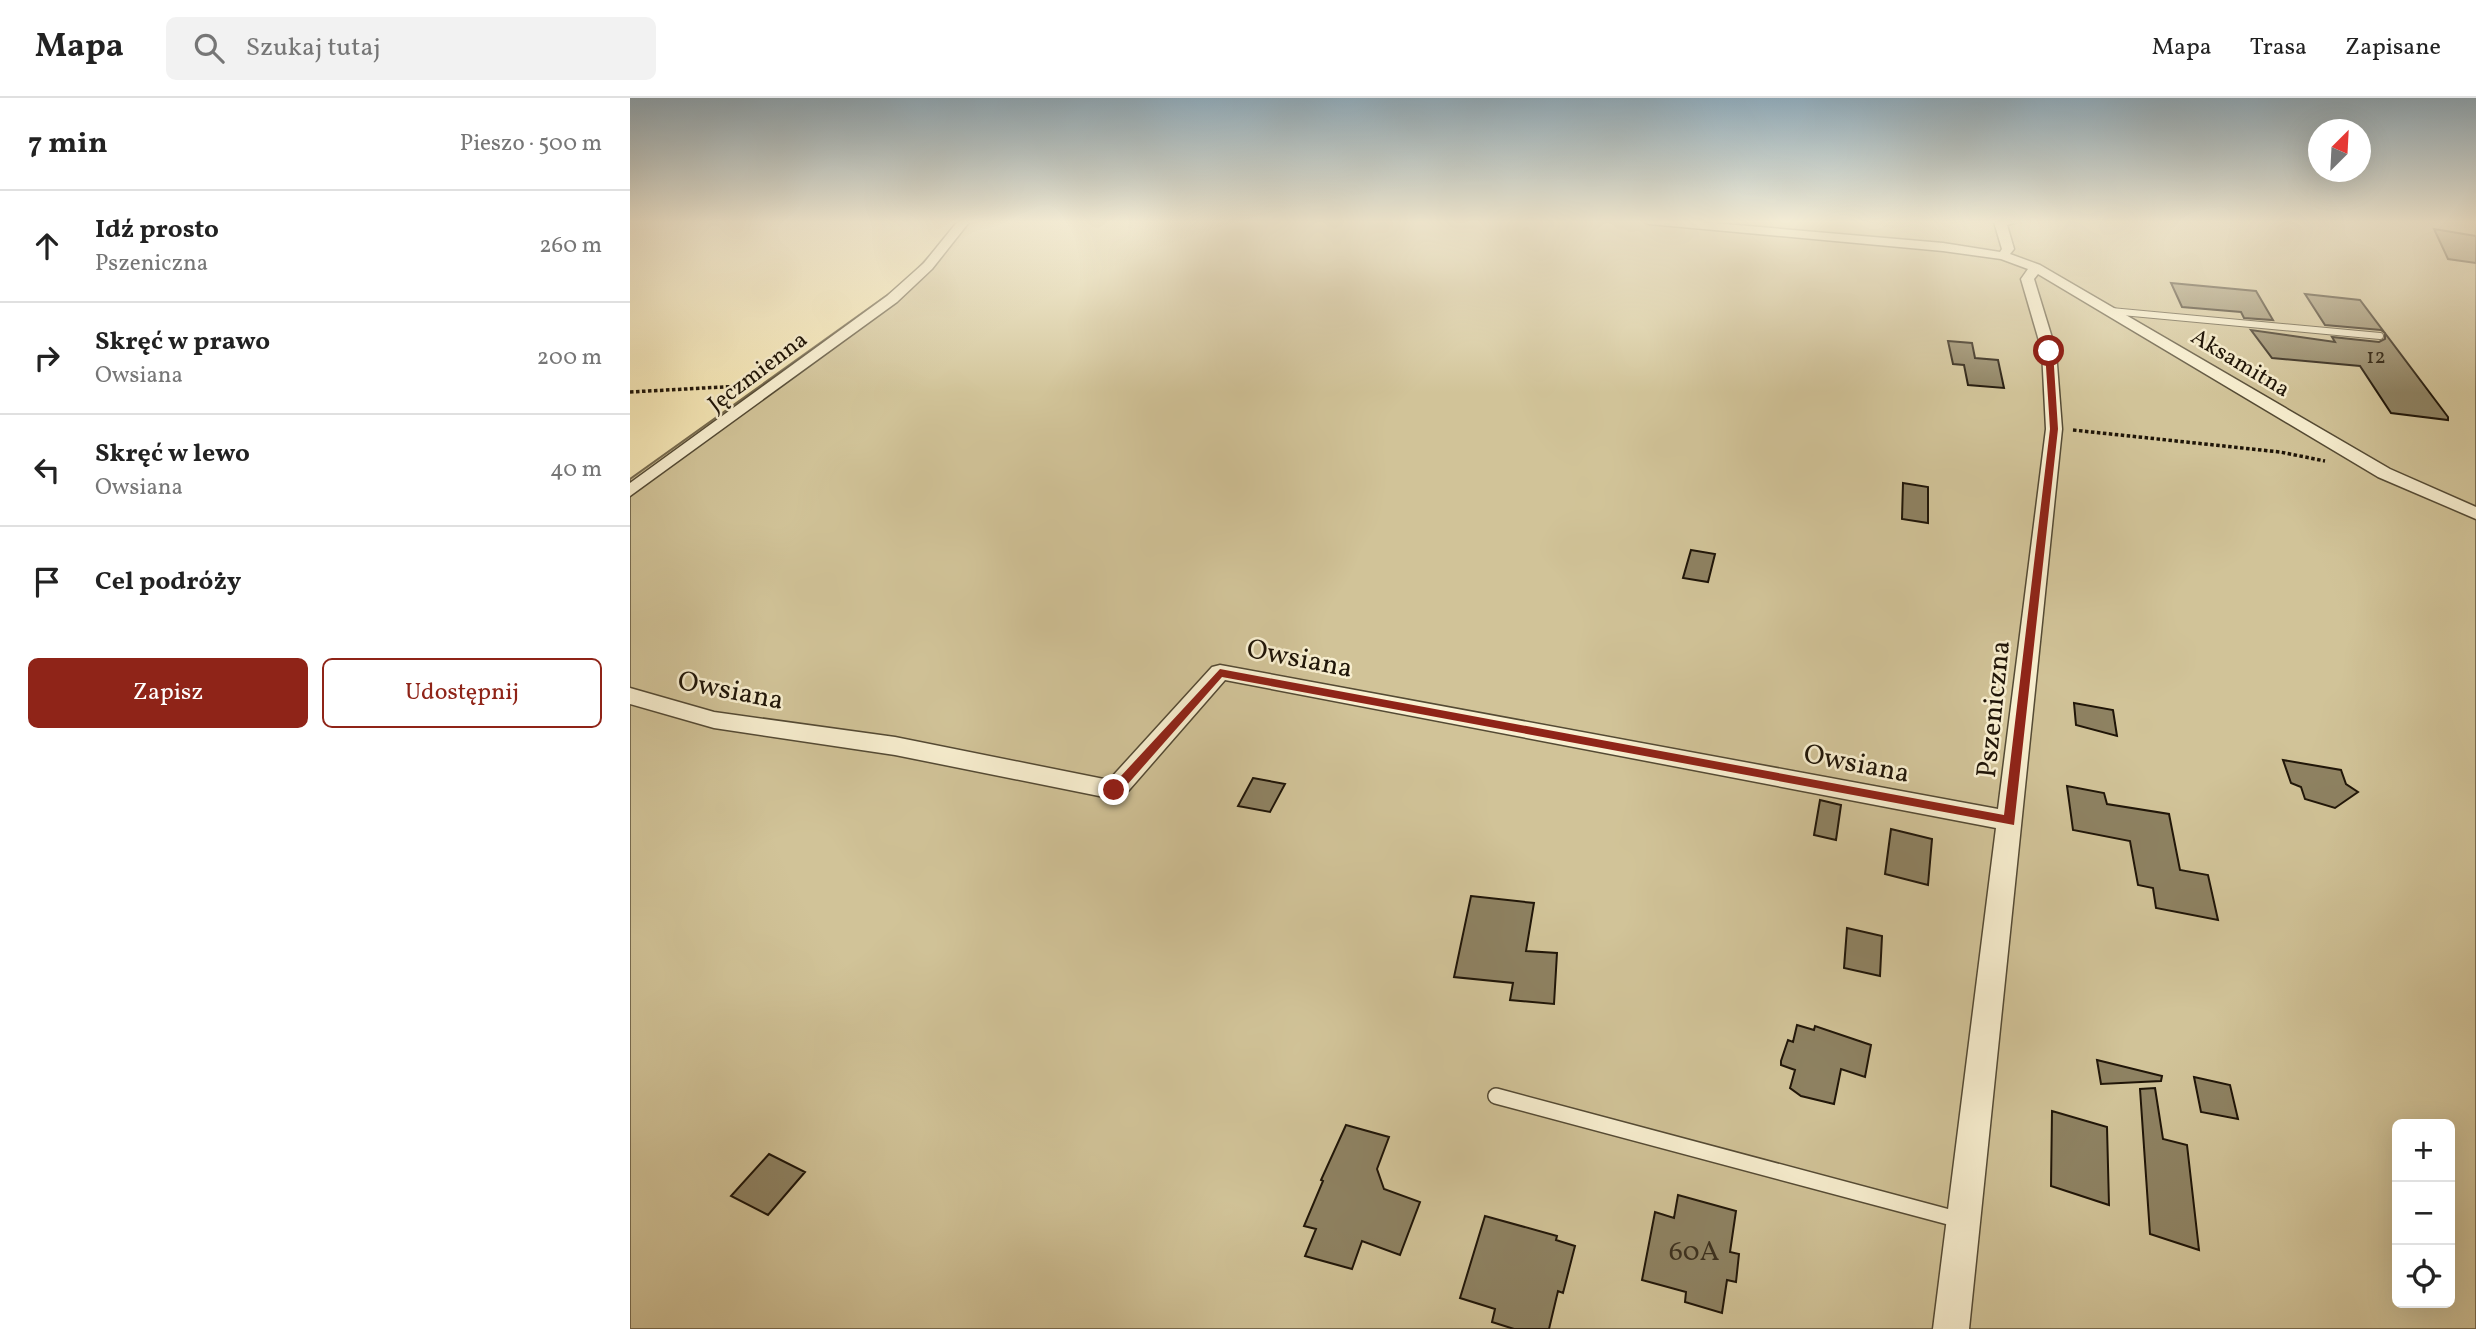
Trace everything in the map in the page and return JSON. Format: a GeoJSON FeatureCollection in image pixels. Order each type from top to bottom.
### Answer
{"type":"FeatureCollection","features":[{"type":"Feature","properties":{"kind":"street","name":"Jęczmienna"},"geometry":{"type":"LineString","coordinates":[[630,491],[775,386],[907,287],[914,278]]}},
{"type":"Feature","properties":{"kind":"street","name":"Pszeniczna"},"geometry":{"type":"LineString","coordinates":[[1951,1329],[2054,429],[2049,351],[2027,278]]}},
{"type":"Feature","properties":{"kind":"street","name":"Aksamitna"},"geometry":{"type":"LineString","coordinates":[[2054,278],[2384,473],[2476,514]]}},
{"type":"Feature","properties":{"kind":"street","name":"Owsiana"},"geometry":{"type":"LineString","coordinates":[[630,696],[714,720],[895,746],[1114,790],[1220,672],[2010,821]]}},
{"type":"Feature","properties":{"kind":"lane"},"geometry":{"type":"LineString","coordinates":[[2111,311],[2380,337]]}},
{"type":"Feature","properties":{"kind":"lane"},"geometry":{"type":"LineString","coordinates":[[1496,1096],[1964,1221]]}},
{"type":"Feature","properties":{"kind":"path"},"geometry":{"type":"LineString","coordinates":[[630,392],[775,386]]}},
{"type":"Feature","properties":{"kind":"path"},"geometry":{"type":"LineString","coordinates":[[2054,429],[2269,451],[2332,463]]}},
{"type":"Feature","properties":{"kind":"shaded area"},"geometry":{"type":"Polygon","coordinates":[[[908,278],[2476,278],[2476,1329],[630,1329],[630,479],[908,278]]]}},
{"type":"Feature","properties":{"kind":"building"},"geometry":{"type":"Polygon","coordinates":[[[2171,283],[2256,291],[2273,320],[2244,318],[2241,312],[2182,307],[2171,283]]]}},
{"type":"Feature","properties":{"kind":"building"},"geometry":{"type":"Polygon","coordinates":[[[2305,294],[2360,300],[2385,333],[2381,330],[2325,325],[2305,294]]]}},
{"type":"Feature","properties":{"kind":"building"},"geometry":{"type":"Polygon","coordinates":[[[2251,330],[2335,342],[2332,337],[2379,342],[2385,339],[2385,333],[2448,420],[2391,413],[2360,366],[2272,358],[2251,330]]]}},
{"type":"Feature","properties":{"kind":"building"},"geometry":{"type":"Polygon","coordinates":[[[1948,341],[1972,343],[1975,358],[1998,360],[2004,388],[1968,385],[1964,365],[1953,364],[1948,341]]]}},
{"type":"Feature","properties":{"kind":"building"},"geometry":{"type":"Polygon","coordinates":[[[1903,483],[1928,487],[1928,523],[1902,519],[1903,483]]]}},
{"type":"Feature","properties":{"kind":"building"},"geometry":{"type":"Polygon","coordinates":[[[1691,550],[1715,554],[1708,582],[1683,578],[1691,550]]]}},
{"type":"Feature","properties":{"kind":"building"},"geometry":{"type":"Polygon","coordinates":[[[2074,703],[2113,710],[2117,736],[2076,725],[2074,703]]]}},
{"type":"Feature","properties":{"kind":"building"},"geometry":{"type":"Polygon","coordinates":[[[2283,760],[2341,770],[2346,784],[2358,792],[2335,808],[2305,799],[2301,787],[2291,783],[2283,760]]]}},
{"type":"Feature","properties":{"kind":"building"},"geometry":{"type":"Polygon","coordinates":[[[1253,778],[1285,784],[1270,812],[1238,806],[1253,778]]]}},
{"type":"Feature","properties":{"kind":"building"},"geometry":{"type":"Polygon","coordinates":[[[2067,786],[2104,793],[2107,804],[2169,814],[2180,870],[2208,875],[2218,920],[2156,908],[2153,888],[2138,885],[2130,841],[2073,830],[2067,786]]]}},
{"type":"Feature","properties":{"kind":"building"},"geometry":{"type":"Polygon","coordinates":[[[1820,800],[1841,805],[1836,840],[1814,835],[1820,800]]]}},
{"type":"Feature","properties":{"kind":"building"},"geometry":{"type":"Polygon","coordinates":[[[1891,829],[1932,839],[1928,885],[1885,874],[1891,829]]]}},
{"type":"Feature","properties":{"kind":"building"},"geometry":{"type":"Polygon","coordinates":[[[1471,896],[1534,903],[1526,951],[1557,953],[1554,1004],[1510,1000],[1513,983],[1454,977],[1471,896]]]}},
{"type":"Feature","properties":{"kind":"building"},"geometry":{"type":"Polygon","coordinates":[[[1847,928],[1882,936],[1880,976],[1844,968],[1847,928]]]}},
{"type":"Feature","properties":{"kind":"building"},"geometry":{"type":"Polygon","coordinates":[[[1797,1025],[1814,1030],[1815,1026],[1871,1045],[1865,1077],[1841,1069],[1834,1104],[1801,1096],[1790,1088],[1795,1070],[1781,1065],[1781,1061],[1788,1040],[1793,1042],[1797,1025]]]}},
{"type":"Feature","properties":{"kind":"building"},"geometry":{"type":"Polygon","coordinates":[[[2097,1060],[2162,1076],[2161,1081],[2101,1084],[2097,1060]]]}},
{"type":"Feature","properties":{"kind":"building"},"geometry":{"type":"Polygon","coordinates":[[[2194,1077],[2230,1085],[2238,1119],[2201,1112],[2194,1077]]]}},
{"type":"Feature","properties":{"kind":"building"},"geometry":{"type":"Polygon","coordinates":[[[2155,1088],[2163,1139],[2187,1145],[2199,1250],[2150,1234],[2140,1089],[2155,1088]]]}},
{"type":"Feature","properties":{"kind":"building"},"geometry":{"type":"Polygon","coordinates":[[[2052,1111],[2107,1127],[2109,1205],[2051,1186],[2052,1111]]]}},
{"type":"Feature","properties":{"kind":"building"},"geometry":{"type":"Polygon","coordinates":[[[1346,1125],[1389,1137],[1377,1169],[1384,1189],[1420,1202],[1400,1255],[1362,1241],[1352,1269],[1305,1256],[1316,1229],[1304,1226],[1346,1125]]]}},
{"type":"Feature","properties":{"kind":"building"},"geometry":{"type":"Polygon","coordinates":[[[769,1154],[805,1172],[768,1215],[731,1196],[769,1154]]]}},
{"type":"Feature","properties":{"kind":"building"},"geometry":{"type":"Polygon","coordinates":[[[1678,1195],[1736,1211],[1730,1252],[1739,1254],[1736,1282],[1727,1280],[1722,1313],[1685,1302],[1686,1292],[1642,1280],[1655,1212],[1674,1218],[1678,1195]]]}},
{"type":"Feature","properties":{"kind":"building"},"geometry":{"type":"Polygon","coordinates":[[[1485,1216],[1557,1236],[1556,1240],[1575,1246],[1563,1293],[1558,1291],[1549,1329],[1514,1329],[1492,1322],[1495,1309],[1460,1298],[1485,1216]]]}},
{"type":"Feature","properties":{"kind":"route"},"geometry":{"type":"LineString","coordinates":[[1114,790],[1220,672],[2010,821],[2054,429],[2049,351]]}}]}
